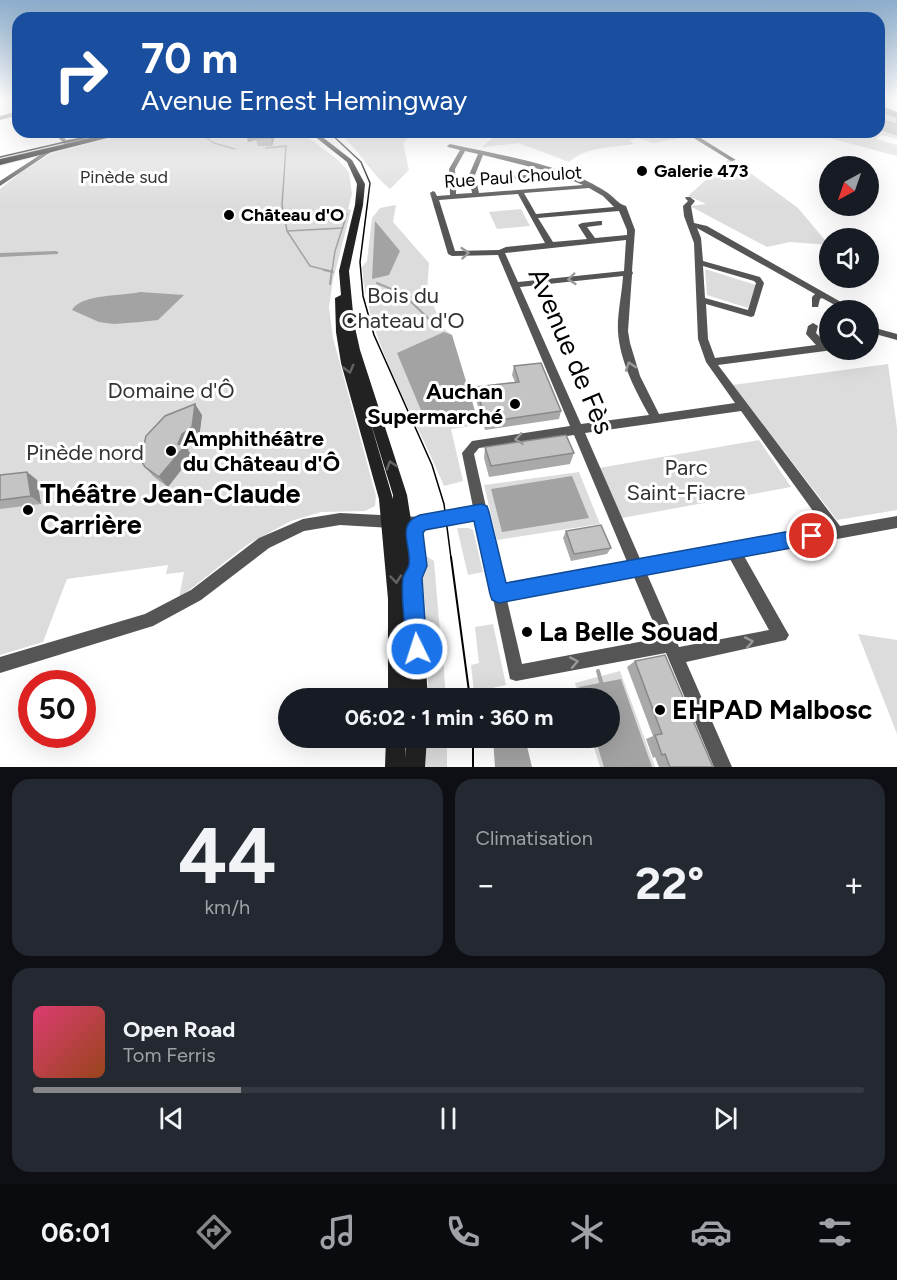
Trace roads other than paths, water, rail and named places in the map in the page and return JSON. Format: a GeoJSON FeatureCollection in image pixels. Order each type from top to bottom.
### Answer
{"type":"FeatureCollection","features":[{"type":"Feature","properties":{"kind":"main road"},"geometry":{"type":"LineString","coordinates":[[0,160],[56,142],[77,138]]}},
{"type":"Feature","properties":{"kind":"main road"},"geometry":{"type":"LineString","coordinates":[[0,160],[27,158],[56,142],[84,138]]}},
{"type":"Feature","properties":{"kind":"main road"},"geometry":{"type":"LineString","coordinates":[[320,138],[347,158],[359,178],[359,203],[344,271],[354,350],[394,474],[405,522],[412,578],[417,688]]}},
{"type":"Feature","properties":{"kind":"main road"},"geometry":{"type":"LineString","coordinates":[[398,688],[398,596],[405,522]]}},
{"type":"Feature","properties":{"kind":"main road"},"geometry":{"type":"LineString","coordinates":[[395,767],[396,748]]}},
{"type":"Feature","properties":{"kind":"main road"},"geometry":{"type":"LineString","coordinates":[[416,767],[417,748]]}},
{"type":"Feature","properties":{"kind":"street"},"geometry":{"type":"LineString","coordinates":[[697,138],[733,160]]}},
{"type":"Feature","properties":{"kind":"street"},"geometry":{"type":"LineString","coordinates":[[0,184],[56,142]]}},
{"type":"Feature","properties":{"kind":"street"},"geometry":{"type":"LineString","coordinates":[[450,146],[562,174],[593,186],[623,208],[630,221],[632,237],[623,331],[625,347],[635,379],[656,418]]}},
{"type":"Feature","properties":{"kind":"street"},"geometry":{"type":"LineString","coordinates":[[453,197],[452,169],[463,149]]}},
{"type":"Feature","properties":{"kind":"street"},"geometry":{"type":"LineString","coordinates":[[476,195],[472,175],[481,153]]}},
{"type":"Feature","properties":{"kind":"street"},"geometry":{"type":"LineString","coordinates":[[22,168],[27,158]]}},
{"type":"Feature","properties":{"kind":"street"},"geometry":{"type":"LineString","coordinates":[[496,179],[562,174]]}},
{"type":"Feature","properties":{"kind":"street","name":"Rue Paul Choulot"},"geometry":{"type":"LineString","coordinates":[[501,252],[493,250],[452,254],[434,195],[453,197],[593,186]]}},
{"type":"Feature","properties":{"kind":"street"},"geometry":{"type":"LineString","coordinates":[[520,192],[550,244]]}},
{"type":"Feature","properties":{"kind":"street"},"geometry":{"type":"LineString","coordinates":[[688,198],[692,201],[687,206],[687,214],[697,235],[703,339],[711,362],[836,532]]}},
{"type":"Feature","properties":{"kind":"street"},"geometry":{"type":"LineString","coordinates":[[533,216],[623,208]]}},
{"type":"Feature","properties":{"kind":"street"},"geometry":{"type":"LineString","coordinates":[[592,240],[582,225],[599,223]]}},
{"type":"Feature","properties":{"kind":"street"},"geometry":{"type":"LineString","coordinates":[[693,225],[704,228],[831,300]]}},
{"type":"Feature","properties":{"kind":"street"},"geometry":{"type":"LineString","coordinates":[[501,252],[550,244],[632,237]]}},
{"type":"Feature","properties":{"kind":"street","name":"Avenue de Fès"},"geometry":{"type":"LineString","coordinates":[[501,252],[723,767]]}},
{"type":"Feature","properties":{"kind":"street"},"geometry":{"type":"LineString","coordinates":[[699,262],[757,279],[760,283],[751,314],[701,300]]}},
{"type":"Feature","properties":{"kind":"street"},"geometry":{"type":"LineString","coordinates":[[515,285],[629,273]]}},
{"type":"Feature","properties":{"kind":"street"},"geometry":{"type":"LineString","coordinates":[[815,305],[816,297],[822,295]]}},
{"type":"Feature","properties":{"kind":"street"},"geometry":{"type":"LineString","coordinates":[[813,326],[811,334],[819,340]]}},
{"type":"Feature","properties":{"kind":"street"},"geometry":{"type":"LineString","coordinates":[[879,331],[897,337]]}},
{"type":"Feature","properties":{"kind":"street"},"geometry":{"type":"LineString","coordinates":[[879,337],[897,343]]}},
{"type":"Feature","properties":{"kind":"street"},"geometry":{"type":"LineString","coordinates":[[711,362],[819,348]]}},
{"type":"Feature","properties":{"kind":"street"},"geometry":{"type":"LineString","coordinates":[[732,551],[781,636],[516,673],[468,457],[471,448],[476,444],[743,406]]}},
{"type":"Feature","properties":{"kind":"street"},"geometry":{"type":"LineString","coordinates":[[0,665],[148,621],[196,595],[264,543],[303,525],[340,519],[405,522],[481,512]]}},
{"type":"Feature","properties":{"kind":"street"},"geometry":{"type":"LineString","coordinates":[[499,594],[638,567],[897,522]]}},
{"type":"Feature","properties":{"kind":"waterway"},"geometry":{"type":"LineString","coordinates":[[207,138],[214,143],[235,149]]}},
{"type":"Feature","properties":{"kind":"waterway"},"geometry":{"type":"LineString","coordinates":[[266,148],[286,146],[282,205],[284,214]]}},
{"type":"Feature","properties":{"kind":"waterway"},"geometry":{"type":"LineString","coordinates":[[284,214],[347,214],[342,228]]}},
{"type":"Feature","properties":{"kind":"waterway"},"geometry":{"type":"LineString","coordinates":[[284,214],[287,231]]}},
{"type":"Feature","properties":{"kind":"waterway"},"geometry":{"type":"LineString","coordinates":[[287,231],[342,228]]}},
{"type":"Feature","properties":{"kind":"waterway"},"geometry":{"type":"LineString","coordinates":[[332,271],[335,251],[342,228]]}},
{"type":"Feature","properties":{"kind":"waterway"},"geometry":{"type":"LineString","coordinates":[[287,231],[310,266],[330,271]]}},
{"type":"Feature","properties":{"kind":"waterway"},"geometry":{"type":"LineString","coordinates":[[0,255],[56,253]]}},
{"type":"Feature","properties":{"kind":"waterway"},"geometry":{"type":"LineString","coordinates":[[324,270],[332,272]]}},
{"type":"Feature","properties":{"kind":"waterway"},"geometry":{"type":"LineString","coordinates":[[330,284],[332,272]]}},
{"type":"Feature","properties":{"kind":"waterway"},"geometry":{"type":"LineString","coordinates":[[377,283],[403,294],[434,324]]}},
{"type":"Feature","properties":{"kind":"waterway"},"geometry":{"type":"LineString","coordinates":[[598,671],[602,685]]}},
{"type":"Feature","properties":{"kind":"tram line"},"geometry":{"type":"LineString","coordinates":[[0,157],[82,138]]}},
{"type":"Feature","properties":{"kind":"tram line"},"geometry":{"type":"LineString","coordinates":[[335,138],[361,162],[370,183],[360,262],[363,296],[374,335],[432,465],[444,504],[451,558]]}},
{"type":"Feature","properties":{"kind":"tram line"},"geometry":{"type":"LineString","coordinates":[[451,557],[469,688]]}},
{"type":"Feature","properties":{"kind":"tram line"},"geometry":{"type":"LineString","coordinates":[[473,748],[473,767]]}},
{"type":"Feature","properties":{"kind":"place","name":"Galerie 473"},"geometry":{"type":"Point","coordinates":[642,171]}},
{"type":"Feature","properties":{"kind":"place","name":"Château d'O"},"geometry":{"type":"Point","coordinates":[229,215]}},
{"type":"Feature","properties":{"kind":"place","name":"Auchan Supermarché"},"geometry":{"type":"Point","coordinates":[515,404]}},
{"type":"Feature","properties":{"kind":"place","name":"Amphithéâtre du Château d'Ô"},"geometry":{"type":"Point","coordinates":[171,451]}},
{"type":"Feature","properties":{"kind":"place","name":"Théâtre Jean-Claude Carrière"},"geometry":{"type":"Point","coordinates":[28,510]}},
{"type":"Feature","properties":{"kind":"place","name":"La Belle Souad"},"geometry":{"type":"Point","coordinates":[527,632]}},
{"type":"Feature","properties":{"kind":"place","name":"EHPAD Malbosc"},"geometry":{"type":"Point","coordinates":[660,710]}},
{"type":"Feature","properties":{"kind":"park label","name":"Pinède sud"},"geometry":{"type":"Point","coordinates":[124,177]}},
{"type":"Feature","properties":{"kind":"park label","name":"Bois du Chateau d'O"},"geometry":{"type":"Point","coordinates":[403,308]}},
{"type":"Feature","properties":{"kind":"park label","name":"Domaine d'Ô"},"geometry":{"type":"Point","coordinates":[171,390]}},
{"type":"Feature","properties":{"kind":"park label","name":"Pinède nord"},"geometry":{"type":"Point","coordinates":[85,452]}},
{"type":"Feature","properties":{"kind":"park label","name":"Parc Saint-Fiacre"},"geometry":{"type":"Point","coordinates":[686,480]}}]}
